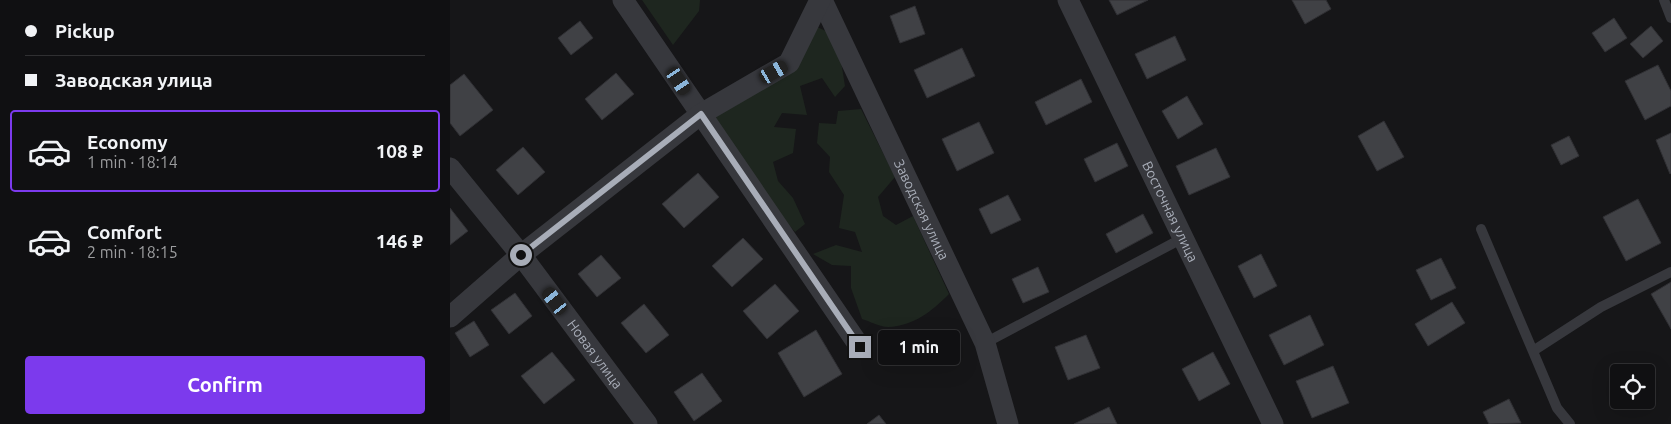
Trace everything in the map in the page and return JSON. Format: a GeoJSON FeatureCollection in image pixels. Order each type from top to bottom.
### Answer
{"type":"FeatureCollection","features":[{"type":"Feature","properties":{"kind":"street"},"geometry":{"type":"LineString","coordinates":[[623,0],[860,347]]}},
{"type":"Feature","properties":{"kind":"street"},"geometry":{"type":"LineString","coordinates":[[450,317],[521,255],[701,114],[789,63],[821,0]]}},
{"type":"Feature","properties":{"kind":"street","name":"Заводская улица"},"geometry":{"type":"LineString","coordinates":[[821,0],[985,343],[1008,424]]}},
{"type":"Feature","properties":{"kind":"street","name":"Восточная улица"},"geometry":{"type":"LineString","coordinates":[[1068,0],[1273,424]]}},
{"type":"Feature","properties":{"kind":"street","name":"Новая улица"},"geometry":{"type":"LineString","coordinates":[[450,168],[521,255],[647,424]]}},
{"type":"Feature","properties":{"kind":"lane"},"geometry":{"type":"LineString","coordinates":[[1664,0],[1671,18]]}},
{"type":"Feature","properties":{"kind":"lane"},"geometry":{"type":"LineString","coordinates":[[1481,229],[1557,408],[1570,424]]}},
{"type":"Feature","properties":{"kind":"lane"},"geometry":{"type":"LineString","coordinates":[[985,343],[1183,238]]}},
{"type":"Feature","properties":{"kind":"lane"},"geometry":{"type":"LineString","coordinates":[[1533,351],[1601,306],[1671,272]]}},
{"type":"Feature","properties":{"kind":"shaded area"},"geometry":{"type":"Polygon","coordinates":[[[642,0],[700,0],[699,11],[673,45],[642,0]]]}},
{"type":"Feature","properties":{"kind":"shaded area"},"geometry":{"type":"Polygon","coordinates":[[[817,27],[828,32],[841,61],[845,86],[835,97],[822,78],[800,86],[807,115],[782,113],[774,127],[796,129],[793,153],[773,162],[778,181],[793,198],[805,224],[795,232],[729,157],[714,113],[817,27]]]}},
{"type":"Feature","properties":{"kind":"shaded area"},"geometry":{"type":"Polygon","coordinates":[[[861,109],[895,177],[878,197],[883,216],[896,225],[913,216],[949,294],[922,317],[897,326],[885,327],[862,319],[851,288],[851,266],[832,265],[813,254],[836,245],[862,252],[855,232],[839,228],[844,195],[829,172],[830,157],[817,143],[819,123],[836,124],[838,111],[861,109]]]}},
{"type":"Feature","properties":{"kind":"building"},"geometry":{"type":"Polygon","coordinates":[[[1109,0],[1148,0],[1117,15],[1109,0]]]}},
{"type":"Feature","properties":{"kind":"building"},"geometry":{"type":"Polygon","coordinates":[[[1292,0],[1326,0],[1331,9],[1305,24],[1292,0]]]}},
{"type":"Feature","properties":{"kind":"building"},"geometry":{"type":"Polygon","coordinates":[[[915,6],[925,34],[900,43],[890,16],[915,6]]]}},
{"type":"Feature","properties":{"kind":"building"},"geometry":{"type":"Polygon","coordinates":[[[1614,18],[1627,38],[1605,52],[1592,33],[1614,18]]]}},
{"type":"Feature","properties":{"kind":"building"},"geometry":{"type":"Polygon","coordinates":[[[580,21],[593,38],[571,55],[558,38],[580,21]]]}},
{"type":"Feature","properties":{"kind":"building"},"geometry":{"type":"Polygon","coordinates":[[[1651,26],[1663,41],[1643,58],[1630,44],[1651,26]]]}},
{"type":"Feature","properties":{"kind":"building"},"geometry":{"type":"Polygon","coordinates":[[[1175,36],[1186,60],[1147,79],[1135,54],[1175,36]]]}},
{"type":"Feature","properties":{"kind":"building"},"geometry":{"type":"Polygon","coordinates":[[[962,48],[975,76],[927,98],[914,70],[962,48]]]}},
{"type":"Feature","properties":{"kind":"building"},"geometry":{"type":"Polygon","coordinates":[[[1658,65],[1671,91],[1671,106],[1645,120],[1625,81],[1658,65]]]}},
{"type":"Feature","properties":{"kind":"building"},"geometry":{"type":"Polygon","coordinates":[[[616,73],[634,94],[602,120],[585,99],[616,73]]]}},
{"type":"Feature","properties":{"kind":"building"},"geometry":{"type":"Polygon","coordinates":[[[464,74],[493,110],[460,136],[450,123],[450,85],[464,74]]]}},
{"type":"Feature","properties":{"kind":"building"},"geometry":{"type":"Polygon","coordinates":[[[1081,79],[1092,102],[1046,125],[1035,102],[1081,79]]]}},
{"type":"Feature","properties":{"kind":"building"},"geometry":{"type":"Polygon","coordinates":[[[1187,96],[1203,124],[1178,139],[1162,111],[1187,96]]]}},
{"type":"Feature","properties":{"kind":"building"},"geometry":{"type":"Polygon","coordinates":[[[1384,121],[1404,157],[1377,171],[1358,136],[1384,121]]]}},
{"type":"Feature","properties":{"kind":"building"},"geometry":{"type":"Polygon","coordinates":[[[979,122],[994,153],[957,171],[942,139],[979,122]]]}},
{"type":"Feature","properties":{"kind":"building"},"geometry":{"type":"Polygon","coordinates":[[[1671,133],[1671,173],[1670,174],[1656,140],[1671,133]]]}},
{"type":"Feature","properties":{"kind":"building"},"geometry":{"type":"Polygon","coordinates":[[[1569,136],[1579,156],[1561,165],[1551,145],[1569,136]]]}},
{"type":"Feature","properties":{"kind":"building"},"geometry":{"type":"Polygon","coordinates":[[[1117,143],[1128,166],[1095,182],[1084,159],[1117,143]]]}},
{"type":"Feature","properties":{"kind":"building"},"geometry":{"type":"Polygon","coordinates":[[[523,147],[545,172],[518,195],[496,170],[523,147]]]}},
{"type":"Feature","properties":{"kind":"building"},"geometry":{"type":"Polygon","coordinates":[[[1216,148],[1230,177],[1189,195],[1176,166],[1216,148]]]}},
{"type":"Feature","properties":{"kind":"building"},"geometry":{"type":"Polygon","coordinates":[[[698,173],[719,197],[684,228],[662,204],[698,173]]]}},
{"type":"Feature","properties":{"kind":"building"},"geometry":{"type":"Polygon","coordinates":[[[1008,195],[1021,220],[991,234],[979,209],[1008,195]]]}},
{"type":"Feature","properties":{"kind":"building"},"geometry":{"type":"Polygon","coordinates":[[[1638,199],[1661,243],[1626,261],[1603,217],[1638,199]]]}},
{"type":"Feature","properties":{"kind":"building"},"geometry":{"type":"Polygon","coordinates":[[[450,208],[468,231],[450,245],[450,208]]]}},
{"type":"Feature","properties":{"kind":"building"},"geometry":{"type":"Polygon","coordinates":[[[1143,214],[1153,233],[1116,253],[1106,234],[1143,214]]]}},
{"type":"Feature","properties":{"kind":"building"},"geometry":{"type":"Polygon","coordinates":[[[743,238],[763,259],[732,287],[712,266],[743,238]]]}},
{"type":"Feature","properties":{"kind":"building"},"geometry":{"type":"Polygon","coordinates":[[[1261,254],[1277,286],[1254,298],[1238,266],[1261,254]]]}},
{"type":"Feature","properties":{"kind":"building"},"geometry":{"type":"Polygon","coordinates":[[[601,255],[621,278],[597,297],[578,274],[601,255]]]}},
{"type":"Feature","properties":{"kind":"building"},"geometry":{"type":"Polygon","coordinates":[[[1441,258],[1456,288],[1431,300],[1416,270],[1441,258]]]}},
{"type":"Feature","properties":{"kind":"building"},"geometry":{"type":"Polygon","coordinates":[[[1038,267],[1049,292],[1023,303],[1012,279],[1038,267]]]}},
{"type":"Feature","properties":{"kind":"building"},"geometry":{"type":"Polygon","coordinates":[[[1671,282],[1671,329],[1651,294],[1671,282]]]}},
{"type":"Feature","properties":{"kind":"building"},"geometry":{"type":"Polygon","coordinates":[[[775,284],[799,311],[767,339],[743,311],[775,284]]]}},
{"type":"Feature","properties":{"kind":"building"},"geometry":{"type":"Polygon","coordinates":[[[515,293],[532,316],[509,334],[491,310],[515,293]]]}},
{"type":"Feature","properties":{"kind":"building"},"geometry":{"type":"Polygon","coordinates":[[[1452,302],[1465,323],[1428,346],[1415,324],[1452,302]]]}},
{"type":"Feature","properties":{"kind":"building"},"geometry":{"type":"Polygon","coordinates":[[[644,304],[669,335],[646,353],[621,323],[644,304]]]}},
{"type":"Feature","properties":{"kind":"building"},"geometry":{"type":"Polygon","coordinates":[[[1310,315],[1324,345],[1284,365],[1269,335],[1310,315]]]}},
{"type":"Feature","properties":{"kind":"building"},"geometry":{"type":"Polygon","coordinates":[[[474,321],[489,345],[470,357],[455,333],[474,321]]]}},
{"type":"Feature","properties":{"kind":"building"},"geometry":{"type":"Polygon","coordinates":[[[816,330],[842,374],[804,397],[778,353],[816,330]]]}},
{"type":"Feature","properties":{"kind":"building"},"geometry":{"type":"Polygon","coordinates":[[[1086,335],[1100,368],[1068,380],[1055,347],[1086,335]]]}},
{"type":"Feature","properties":{"kind":"building"},"geometry":{"type":"Polygon","coordinates":[[[552,352],[575,380],[544,404],[521,376],[552,352]]]}},
{"type":"Feature","properties":{"kind":"building"},"geometry":{"type":"Polygon","coordinates":[[[1213,352],[1230,384],[1199,401],[1182,369],[1213,352]]]}},
{"type":"Feature","properties":{"kind":"building"},"geometry":{"type":"Polygon","coordinates":[[[1333,366],[1349,403],[1312,418],[1296,381],[1333,366]]]}},
{"type":"Feature","properties":{"kind":"building"},"geometry":{"type":"Polygon","coordinates":[[[702,373],[722,401],[694,421],[674,392],[702,373]]]}},
{"type":"Feature","properties":{"kind":"building"},"geometry":{"type":"Polygon","coordinates":[[[1509,399],[1521,423],[1489,424],[1483,412],[1509,399]]]}},
{"type":"Feature","properties":{"kind":"building"},"geometry":{"type":"Polygon","coordinates":[[[1109,407],[1117,424],[1074,424],[1109,407]]]}},
{"type":"Feature","properties":{"kind":"building"},"geometry":{"type":"Polygon","coordinates":[[[879,415],[886,424],[867,424],[879,415]]]}},
{"type":"Feature","properties":{"kind":"route"},"geometry":{"type":"LineString","coordinates":[[521,255],[701,114],[860,347]]}}]}
